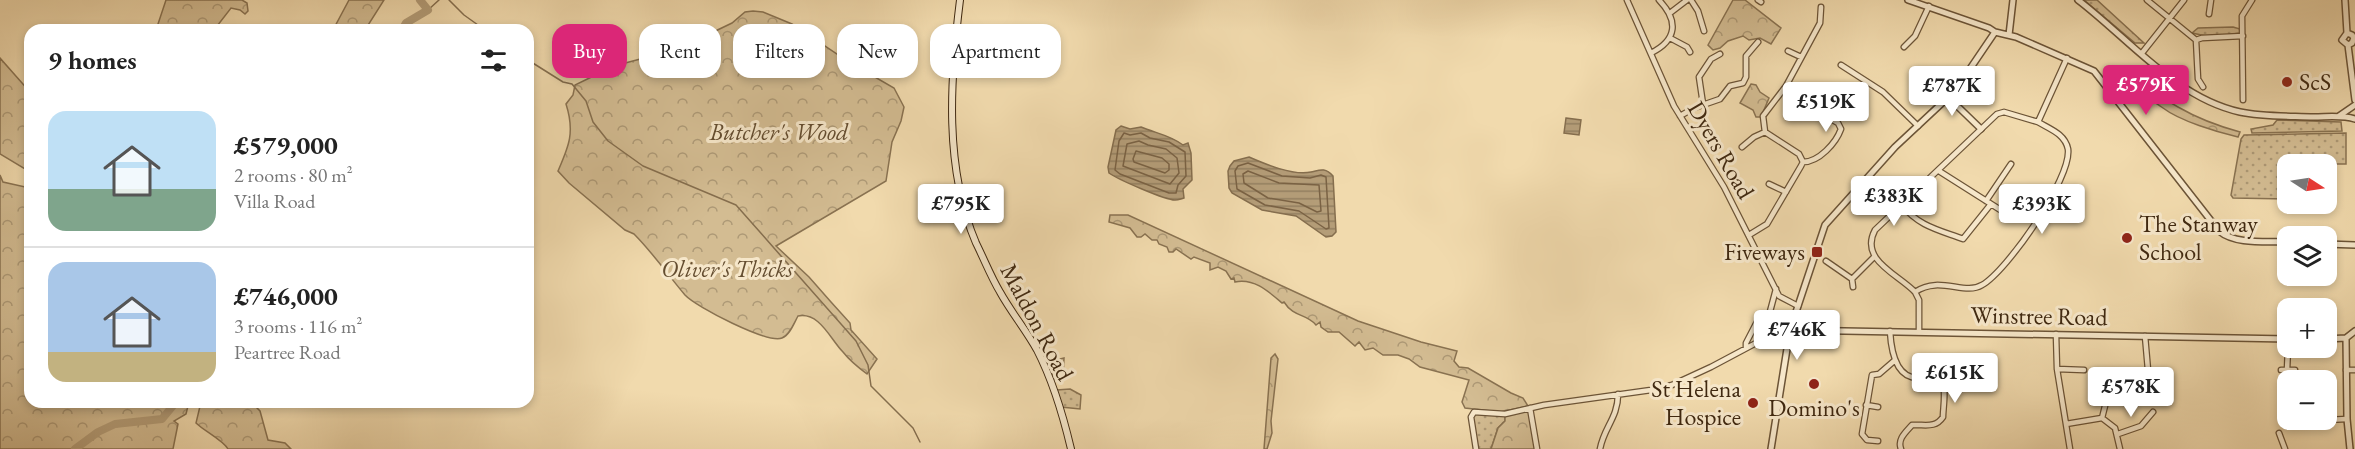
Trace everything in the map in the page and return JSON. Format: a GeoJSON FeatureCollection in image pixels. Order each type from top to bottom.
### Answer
{"type":"FeatureCollection","features":[{"type":"Feature","properties":{"kind":"main road","name":"Maldon Road"},"geometry":{"type":"LineString","coordinates":[[960,0],[953,69],[954,159],[961,200],[976,242],[1000,293],[1037,349],[1052,382],[1071,449]]}},
{"type":"Feature","properties":{"kind":"street","name":"Dyers Road"},"geometry":{"type":"LineString","coordinates":[[1627,0],[1680,116],[1724,187],[1776,289],[1782,299],[1798,306]]}},
{"type":"Feature","properties":{"kind":"street"},"geometry":{"type":"LineString","coordinates":[[1651,53],[1664,46],[1670,38],[1673,24],[1670,14],[1659,0]]}},
{"type":"Feature","properties":{"kind":"street"},"geometry":{"type":"LineString","coordinates":[[1670,14],[1689,0],[1698,11],[1704,31]]}},
{"type":"Feature","properties":{"kind":"street"},"geometry":{"type":"LineString","coordinates":[[1908,0],[1995,32],[2009,34],[2087,67],[2100,76],[2204,214],[2226,236],[2246,240],[2277,241]]}},
{"type":"Feature","properties":{"kind":"street"},"geometry":{"type":"LineString","coordinates":[[2009,34],[2013,0]]}},
{"type":"Feature","properties":{"kind":"street"},"geometry":{"type":"LineString","coordinates":[[2078,0],[2184,88],[2220,106],[2258,114],[2337,116],[2354,119],[2348,45],[2354,38],[2347,33],[2345,0]]}},
{"type":"Feature","properties":{"kind":"street"},"geometry":{"type":"LineString","coordinates":[[2147,0],[2196,40],[2198,79],[2203,87]]}},
{"type":"Feature","properties":{"kind":"street"},"geometry":{"type":"LineString","coordinates":[[2142,53],[2184,0]]}},
{"type":"Feature","properties":{"kind":"street"},"geometry":{"type":"LineString","coordinates":[[2210,14],[2211,0]]}},
{"type":"Feature","properties":{"kind":"street"},"geometry":{"type":"LineString","coordinates":[[2243,100],[2243,13],[2252,0]]}},
{"type":"Feature","properties":{"kind":"street"},"geometry":{"type":"LineString","coordinates":[[1904,47],[1915,36],[1929,6]]}},
{"type":"Feature","properties":{"kind":"street"},"geometry":{"type":"LineString","coordinates":[[1803,162],[1799,154],[1765,132],[1763,116],[1786,86],[1820,23],[1821,7]]}},
{"type":"Feature","properties":{"kind":"street"},"geometry":{"type":"LineString","coordinates":[[1772,449],[1790,330],[1818,240],[1828,220],[1895,147],[1949,98],[1995,32]]}},
{"type":"Feature","properties":{"kind":"street"},"geometry":{"type":"LineString","coordinates":[[2196,40],[2242,36]]}},
{"type":"Feature","properties":{"kind":"street"},"geometry":{"type":"LineString","coordinates":[[1670,38],[1687,47],[1690,52]]}},
{"type":"Feature","properties":{"kind":"street"},"geometry":{"type":"LineString","coordinates":[[1680,116],[1703,104],[1720,99],[1730,86],[1743,83],[1746,77],[1746,56],[1758,42]]}},
{"type":"Feature","properties":{"kind":"street"},"geometry":{"type":"LineString","coordinates":[[1788,51],[1801,57]]}},
{"type":"Feature","properties":{"kind":"street"},"geometry":{"type":"LineString","coordinates":[[1703,104],[1699,77],[1711,59],[1720,54]]}},
{"type":"Feature","properties":{"kind":"street"},"geometry":{"type":"LineString","coordinates":[[2038,123],[2067,58]]}},
{"type":"Feature","properties":{"kind":"street"},"geometry":{"type":"LineString","coordinates":[[1841,65],[1883,92],[1918,126]]}},
{"type":"Feature","properties":{"kind":"street"},"geometry":{"type":"LineString","coordinates":[[2191,81],[2198,79]]}},
{"type":"Feature","properties":{"kind":"street"},"geometry":{"type":"LineString","coordinates":[[2244,91],[2252,92]]}},
{"type":"Feature","properties":{"kind":"street"},"geometry":{"type":"LineString","coordinates":[[1949,98],[1981,129]]}},
{"type":"Feature","properties":{"kind":"street"},"geometry":{"type":"LineString","coordinates":[[1803,162],[1815,160],[1838,137],[1841,129],[1838,123],[1811,108]]}},
{"type":"Feature","properties":{"kind":"street"},"geometry":{"type":"LineString","coordinates":[[2337,116],[2352,108]]}},
{"type":"Feature","properties":{"kind":"street"},"geometry":{"type":"LineString","coordinates":[[1915,292],[1924,286],[1934,284],[1969,287],[1983,285],[2029,235],[2067,163],[2068,149],[2064,138],[2038,123],[2004,112],[1996,114],[1880,225],[1870,245],[1874,257],[1915,292],[1919,300],[1919,332]]}},
{"type":"Feature","properties":{"kind":"street"},"geometry":{"type":"LineString","coordinates":[[1742,147],[1754,137],[1765,132]]}},
{"type":"Feature","properties":{"kind":"street"},"geometry":{"type":"LineString","coordinates":[[1749,235],[1767,224],[1803,162]]}},
{"type":"Feature","properties":{"kind":"street"},"geometry":{"type":"LineString","coordinates":[[1902,205],[1922,225],[1963,239],[1966,238],[2011,164]]}},
{"type":"Feature","properties":{"kind":"street"},"geometry":{"type":"LineString","coordinates":[[1939,171],[2010,216]]}},
{"type":"Feature","properties":{"kind":"street"},"geometry":{"type":"LineString","coordinates":[[1769,184],[1786,192]]}},
{"type":"Feature","properties":{"kind":"street"},"geometry":{"type":"LineString","coordinates":[[2337,244],[2355,244]]}},
{"type":"Feature","properties":{"kind":"street"},"geometry":{"type":"LineString","coordinates":[[1852,279],[1874,257]]}},
{"type":"Feature","properties":{"kind":"street"},"geometry":{"type":"LineString","coordinates":[[1826,261],[1852,279],[1853,287]]}},
{"type":"Feature","properties":{"kind":"street"},"geometry":{"type":"LineString","coordinates":[[1746,348],[1746,343],[1760,316],[1768,319],[1776,289]]}},
{"type":"Feature","properties":{"kind":"street"},"geometry":{"type":"LineString","coordinates":[[1476,449],[1471,414],[1480,412],[1505,414],[1671,385],[1784,330],[1790,330]]}},
{"type":"Feature","properties":{"kind":"street","name":"Winstree Road"},"geometry":{"type":"LineString","coordinates":[[1790,330],[2277,339]]}},
{"type":"Feature","properties":{"kind":"street"},"geometry":{"type":"LineString","coordinates":[[2337,338],[2346,338],[2355,331]]}},
{"type":"Feature","properties":{"kind":"street"},"geometry":{"type":"LineString","coordinates":[[1890,332],[1891,352],[1896,362],[1906,366],[1909,374],[1915,377],[1928,376],[1940,379],[1944,385],[1942,417],[1933,425],[1912,425],[1900,442],[1901,449]]}},
{"type":"Feature","properties":{"kind":"street"},"geometry":{"type":"LineString","coordinates":[[2056,334],[2057,369],[2070,449]]}},
{"type":"Feature","properties":{"kind":"street"},"geometry":{"type":"LineString","coordinates":[[2145,336],[2148,370]]}},
{"type":"Feature","properties":{"kind":"street"},"geometry":{"type":"LineString","coordinates":[[2346,338],[2348,344],[2347,419],[2350,449]]}},
{"type":"Feature","properties":{"kind":"street"},"geometry":{"type":"LineString","coordinates":[[2287,369],[2288,358]]}},
{"type":"Feature","properties":{"kind":"street"},"geometry":{"type":"LineString","coordinates":[[1872,449],[1876,441],[1867,440],[1862,434],[1872,375],[1879,374],[1896,362]]}},
{"type":"Feature","properties":{"kind":"street"},"geometry":{"type":"LineString","coordinates":[[2057,369],[2084,370]]}},
{"type":"Feature","properties":{"kind":"street"},"geometry":{"type":"LineString","coordinates":[[2281,370],[2295,370]]}},
{"type":"Feature","properties":{"kind":"street"},"geometry":{"type":"LineString","coordinates":[[2346,370],[2355,370]]}},
{"type":"Feature","properties":{"kind":"street"},"geometry":{"type":"LineString","coordinates":[[1600,449],[1602,436],[1615,415],[1618,394]]}},
{"type":"Feature","properties":{"kind":"street"},"geometry":{"type":"LineString","coordinates":[[1866,405],[1878,407]]}},
{"type":"Feature","properties":{"kind":"street"},"geometry":{"type":"LineString","coordinates":[[2102,418],[2105,406]]}},
{"type":"Feature","properties":{"kind":"street"},"geometry":{"type":"LineString","coordinates":[[1530,408],[1537,449]]}},
{"type":"Feature","properties":{"kind":"street"},"geometry":{"type":"LineString","coordinates":[[2118,434],[2141,426],[2153,412]]}},
{"type":"Feature","properties":{"kind":"street"},"geometry":{"type":"LineString","coordinates":[[2066,424],[2102,418],[2110,422],[2118,434],[2120,449]]}},
{"type":"Feature","properties":{"kind":"street"},"geometry":{"type":"LineString","coordinates":[[2337,419],[2347,419]]}},
{"type":"Feature","properties":{"kind":"street"},"geometry":{"type":"LineString","coordinates":[[2279,433],[2286,449]]}},
{"type":"Feature","properties":{"kind":"green space"},"geometry":{"type":"Polygon","coordinates":[[[166,0],[242,0],[247,3],[248,11],[245,14],[231,8],[219,24],[158,24],[166,0]]]}},
{"type":"Feature","properties":{"kind":"green space"},"geometry":{"type":"Polygon","coordinates":[[[349,0],[384,0],[369,24],[336,24],[349,0]]]}},
{"type":"Feature","properties":{"kind":"green space"},"geometry":{"type":"Polygon","coordinates":[[[1733,0],[1745,0],[1781,28],[1771,44],[1760,38],[1749,40],[1743,36],[1728,41],[1720,48],[1713,50],[1708,45],[1733,0]]]}},
{"type":"Feature","properties":{"kind":"green space"},"geometry":{"type":"Polygon","coordinates":[[[2084,0],[2097,0],[2144,43],[2135,43],[2084,0]]]}},
{"type":"Feature","properties":{"kind":"green space"},"geometry":{"type":"Polygon","coordinates":[[[745,12],[763,12],[792,24],[733,24],[733,78],[825,78],[825,46],[837,54],[837,78],[877,78],[894,88],[904,107],[892,142],[886,181],[776,246],[809,277],[850,323],[851,330],[877,359],[867,374],[812,318],[798,316],[787,334],[782,338],[774,338],[762,336],[732,323],[692,301],[634,234],[625,230],[558,171],[570,139],[569,114],[566,104],[573,95],[575,85],[589,78],[627,78],[627,63],[639,59],[639,78],[721,78],[721,28],[745,12]]]}},
{"type":"Feature","properties":{"kind":"green space"},"geometry":{"type":"Polygon","coordinates":[[[2233,27],[2240,29],[2240,33],[2211,37],[2192,33],[2198,28],[2233,27]]]}},
{"type":"Feature","properties":{"kind":"green space"},"geometry":{"type":"Polygon","coordinates":[[[0,58],[24,85],[24,168],[0,154],[0,58]]]}},
{"type":"Feature","properties":{"kind":"green space"},"geometry":{"type":"Polygon","coordinates":[[[2118,76],[2141,85],[2193,115],[2240,132],[2238,137],[2189,122],[2170,113],[2114,78],[2118,76]]]}},
{"type":"Feature","properties":{"kind":"green space"},"geometry":{"type":"Polygon","coordinates":[[[1751,84],[1756,85],[1760,92],[1769,98],[1761,117],[1756,117],[1753,110],[1740,103],[1751,84]]]}},
{"type":"Feature","properties":{"kind":"green space"},"geometry":{"type":"Polygon","coordinates":[[[2277,120],[2341,122],[2342,131],[2252,133],[2251,129],[2273,125],[2277,120]]]}},
{"type":"Feature","properties":{"kind":"green space"},"geometry":{"type":"Polygon","coordinates":[[[2346,133],[2346,164],[2337,164],[2337,154],[2277,154],[2277,199],[2233,198],[2231,195],[2241,139],[2244,135],[2346,133]]]}},
{"type":"Feature","properties":{"kind":"green space"},"geometry":{"type":"Polygon","coordinates":[[[0,175],[3,182],[24,187],[24,408],[188,408],[186,414],[174,421],[178,424],[173,449],[0,449],[0,175]]]}},
{"type":"Feature","properties":{"kind":"green space"},"geometry":{"type":"Polygon","coordinates":[[[1110,215],[1128,215],[1358,321],[1421,342],[1457,351],[1454,361],[1459,367],[1468,368],[1523,398],[1528,406],[1500,412],[1465,408],[1462,402],[1469,380],[1420,367],[1398,355],[1383,355],[1373,348],[1365,350],[1359,342],[1355,346],[1339,332],[1328,332],[1321,327],[1320,322],[1316,325],[1292,311],[1284,302],[1282,303],[1260,286],[1242,281],[1235,282],[1226,271],[1218,267],[1210,270],[1210,263],[1194,257],[1191,259],[1176,249],[1169,252],[1167,247],[1145,234],[1137,237],[1130,228],[1109,222],[1110,215]]]}},
{"type":"Feature","properties":{"kind":"green space"},"geometry":{"type":"Polygon","coordinates":[[[1275,354],[1278,359],[1271,421],[1272,433],[1267,449],[1264,449],[1271,358],[1275,354]]]}},
{"type":"Feature","properties":{"kind":"green space"},"geometry":{"type":"Polygon","coordinates":[[[1064,358],[1063,377],[1055,379],[1048,362],[1064,358]]]}},
{"type":"Feature","properties":{"kind":"green space"},"geometry":{"type":"Polygon","coordinates":[[[1070,389],[1081,395],[1080,409],[1061,407],[1057,390],[1070,389]]]}},
{"type":"Feature","properties":{"kind":"green space"},"geometry":{"type":"Polygon","coordinates":[[[200,408],[257,408],[260,411],[268,440],[285,443],[291,449],[228,449],[196,423],[200,408]]]}},
{"type":"Feature","properties":{"kind":"green space"},"geometry":{"type":"Polygon","coordinates":[[[1529,410],[1536,449],[1491,449],[1498,428],[1505,421],[1505,415],[1529,410]]]}},
{"type":"Feature","properties":{"kind":"green space"},"geometry":{"type":"Polygon","coordinates":[[[1471,414],[1505,414],[1505,421],[1498,428],[1491,449],[1476,449],[1471,414]]]}},
{"type":"Feature","properties":{"kind":"water"},"geometry":{"type":"Polygon","coordinates":[[[1566,118],[1581,120],[1579,135],[1564,133],[1566,118]]]}},
{"type":"Feature","properties":{"kind":"water"},"geometry":{"type":"Polygon","coordinates":[[[1121,126],[1130,129],[1141,127],[1168,136],[1183,145],[1188,143],[1191,153],[1192,180],[1183,189],[1184,198],[1175,200],[1162,197],[1109,173],[1108,167],[1116,130],[1121,126]]]}},
{"type":"Feature","properties":{"kind":"water"},"geometry":{"type":"Polygon","coordinates":[[[1249,157],[1288,171],[1304,173],[1322,170],[1330,173],[1333,176],[1336,232],[1326,237],[1296,216],[1262,210],[1232,193],[1229,188],[1230,166],[1234,161],[1249,157]]]}},
{"type":"Feature","properties":{"kind":"waterway"},"geometry":{"type":"LineString","coordinates":[[405,24],[428,10],[420,0]]}},
{"type":"Feature","properties":{"kind":"waterway"},"geometry":{"type":"LineString","coordinates":[[428,10],[439,0]]}},
{"type":"Feature","properties":{"kind":"waterway"},"geometry":{"type":"LineString","coordinates":[[449,0],[477,24]]}},
{"type":"Feature","properties":{"kind":"waterway"},"geometry":{"type":"LineString","coordinates":[[534,64],[563,82],[572,84],[586,101],[593,122],[608,141],[643,166],[736,205],[856,341],[868,365],[871,386],[913,428],[920,442]]}},
{"type":"Feature","properties":{"kind":"waterway"},"geometry":{"type":"LineString","coordinates":[[75,449],[98,432],[115,424],[162,419],[171,408]]}},
{"type":"Feature","properties":{"kind":"place","name":"ScS"},"geometry":{"type":"Point","coordinates":[2287,82]}},
{"type":"Feature","properties":{"kind":"place","name":"The Stanway School"},"geometry":{"type":"Point","coordinates":[2127,238]}},
{"type":"Feature","properties":{"kind":"place","name":"Fiveways"},"geometry":{"type":"Point","coordinates":[1817,252]}},
{"type":"Feature","properties":{"kind":"place","name":"Domino's"},"geometry":{"type":"Point","coordinates":[1814,384]}},
{"type":"Feature","properties":{"kind":"place","name":"St Helena Hospice"},"geometry":{"type":"Point","coordinates":[1753,403]}},
{"type":"Feature","properties":{"kind":"park label","name":"Butcher's Wood"},"geometry":{"type":"Point","coordinates":[779,132]}},
{"type":"Feature","properties":{"kind":"park label","name":"Oliver's Thicks"},"geometry":{"type":"Point","coordinates":[727,269]}}]}
